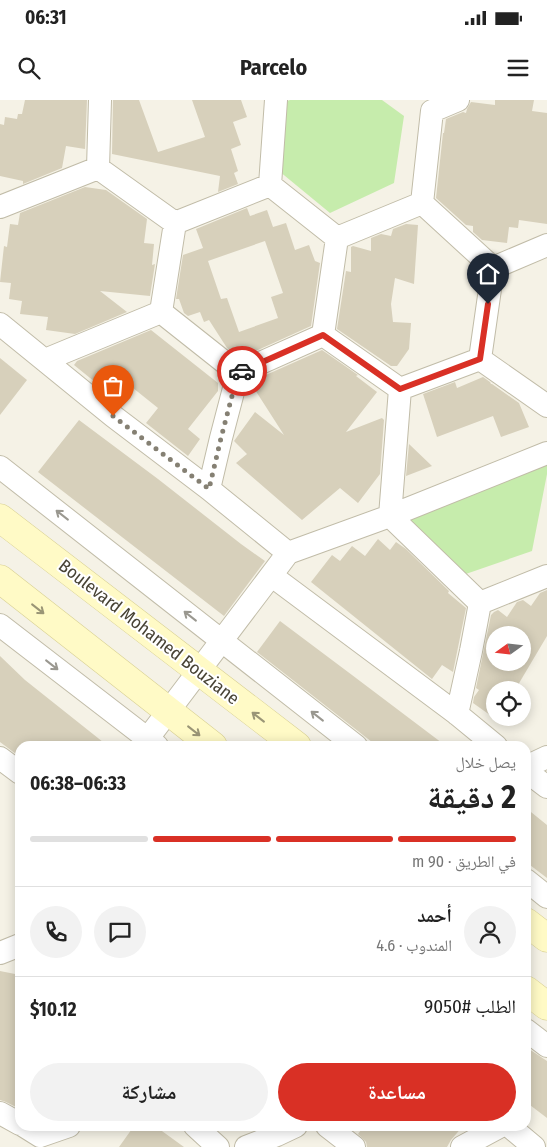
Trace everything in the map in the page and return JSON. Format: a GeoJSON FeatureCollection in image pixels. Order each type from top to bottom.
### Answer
{"type":"FeatureCollection","features":[{"type":"Feature","properties":{"kind":"street"},"geometry":{"type":"LineString","coordinates":[[98,168],[100,100]]}},
{"type":"Feature","properties":{"kind":"street"},"geometry":{"type":"LineString","coordinates":[[270,185],[276,100]]}},
{"type":"Feature","properties":{"kind":"street"},"geometry":{"type":"LineString","coordinates":[[458,100],[424,106],[422,202],[493,268]]}},
{"type":"Feature","properties":{"kind":"street"},"geometry":{"type":"LineString","coordinates":[[0,207],[98,168]]}},
{"type":"Feature","properties":{"kind":"street"},"geometry":{"type":"LineString","coordinates":[[98,168],[175,223]]}},
{"type":"Feature","properties":{"kind":"street"},"geometry":{"type":"LineString","coordinates":[[175,223],[270,185]]}},
{"type":"Feature","properties":{"kind":"street"},"geometry":{"type":"LineString","coordinates":[[270,185],[337,238]]}},
{"type":"Feature","properties":{"kind":"street"},"geometry":{"type":"LineString","coordinates":[[337,238],[422,202]]}},
{"type":"Feature","properties":{"kind":"street"},"geometry":{"type":"LineString","coordinates":[[160,312],[175,223]]}},
{"type":"Feature","properties":{"kind":"street"},"geometry":{"type":"LineString","coordinates":[[323,335],[337,238]]}},
{"type":"Feature","properties":{"kind":"street"},"geometry":{"type":"LineString","coordinates":[[493,268],[547,245]]}},
{"type":"Feature","properties":{"kind":"street"},"geometry":{"type":"LineString","coordinates":[[480,359],[493,268]]}},
{"type":"Feature","properties":{"kind":"street"},"geometry":{"type":"LineString","coordinates":[[45,360],[160,312]]}},
{"type":"Feature","properties":{"kind":"street"},"geometry":{"type":"LineString","coordinates":[[160,312],[238,373]]}},
{"type":"Feature","properties":{"kind":"street"},"geometry":{"type":"LineString","coordinates":[[0,324],[113,416],[209,489],[288,553]]}},
{"type":"Feature","properties":{"kind":"street"},"geometry":{"type":"LineString","coordinates":[[238,373],[323,335]]}},
{"type":"Feature","properties":{"kind":"street"},"geometry":{"type":"LineString","coordinates":[[323,335],[400,389]]}},
{"type":"Feature","properties":{"kind":"street"},"geometry":{"type":"LineString","coordinates":[[400,389],[480,359]]}},
{"type":"Feature","properties":{"kind":"street"},"geometry":{"type":"LineString","coordinates":[[480,359],[547,406]]}},
{"type":"Feature","properties":{"kind":"street"},"geometry":{"type":"LineString","coordinates":[[209,489],[238,373]]}},
{"type":"Feature","properties":{"kind":"street"},"geometry":{"type":"LineString","coordinates":[[390,516],[400,389]]}},
{"type":"Feature","properties":{"kind":"street"},"geometry":{"type":"LineString","coordinates":[[151,741],[169,712],[288,553],[390,516],[547,453]]}},
{"type":"Feature","properties":{"kind":"street"},"geometry":{"type":"LineString","coordinates":[[0,466],[350,741]]}},
{"type":"Feature","properties":{"kind":"street"},"geometry":{"type":"LineString","coordinates":[[390,516],[480,603]]}},
{"type":"Feature","properties":{"kind":"street","name":"Boulevard Mohamed Bouziane"},"geometry":{"type":"LineString","coordinates":[[0,518],[290,741]]}},
{"type":"Feature","properties":{"kind":"street"},"geometry":{"type":"LineString","coordinates":[[272,576],[457,714],[490,741]]}},
{"type":"Feature","properties":{"kind":"street"},"geometry":{"type":"LineString","coordinates":[[480,603],[547,576]]}},
{"type":"Feature","properties":{"kind":"street"},"geometry":{"type":"LineString","coordinates":[[0,579],[207,741]]}},
{"type":"Feature","properties":{"kind":"street"},"geometry":{"type":"LineString","coordinates":[[457,714],[480,603]]}},
{"type":"Feature","properties":{"kind":"street"},"geometry":{"type":"LineString","coordinates":[[0,625],[145,741]]}},
{"type":"Feature","properties":{"kind":"street"},"geometry":{"type":"LineString","coordinates":[[531,765],[547,757]]}},
{"type":"Feature","properties":{"kind":"street"},"geometry":{"type":"LineString","coordinates":[[531,775],[547,787]]}},
{"type":"Feature","properties":{"kind":"street"},"geometry":{"type":"LineString","coordinates":[[531,884],[547,897]]}},
{"type":"Feature","properties":{"kind":"street"},"geometry":{"type":"LineString","coordinates":[[531,926],[547,938]]}},
{"type":"Feature","properties":{"kind":"street"},"geometry":{"type":"LineString","coordinates":[[0,953],[15,947]]}},
{"type":"Feature","properties":{"kind":"street"},"geometry":{"type":"LineString","coordinates":[[531,994],[547,1006]]}},
{"type":"Feature","properties":{"kind":"street"},"geometry":{"type":"LineString","coordinates":[[531,1034],[547,1046]]}},
{"type":"Feature","properties":{"kind":"street"},"geometry":{"type":"LineString","coordinates":[[0,1113],[15,1121]]}},
{"type":"Feature","properties":{"kind":"street"},"geometry":{"type":"LineString","coordinates":[[36,1134],[48,1131]]}},
{"type":"Feature","properties":{"kind":"street"},"geometry":{"type":"LineString","coordinates":[[200,1131],[218,1147]]}},
{"type":"Feature","properties":{"kind":"street"},"geometry":{"type":"LineString","coordinates":[[246,1147],[284,1131]]}},
{"type":"Feature","properties":{"kind":"street"},"geometry":{"type":"LineString","coordinates":[[333,1131],[354,1147]]}},
{"type":"Feature","properties":{"kind":"street"},"geometry":{"type":"LineString","coordinates":[[462,1147],[492,1131]]}},
{"type":"Feature","properties":{"kind":"street"},"geometry":{"type":"LineString","coordinates":[[515,1131],[534,1147]]}},
{"type":"Feature","properties":{"kind":"green space"},"geometry":{"type":"Polygon","coordinates":[[[290,100],[382,100],[404,116],[394,183],[330,213],[279,171],[285,102],[290,100]]]}},
{"type":"Feature","properties":{"kind":"green space"},"geometry":{"type":"Polygon","coordinates":[[[547,458],[547,474],[532,551],[460,576],[399,517],[547,458]]]}},
{"type":"Feature","properties":{"kind":"building"},"geometry":{"type":"Polygon","coordinates":[[[25,100],[87,100],[85,149],[66,146],[62,168],[23,184],[23,181],[0,176],[0,124],[4,125],[5,117],[17,119],[18,114],[22,114],[25,100]]]}},
{"type":"Feature","properties":{"kind":"building"},"geometry":{"type":"Polygon","coordinates":[[[113,100],[139,100],[158,152],[205,137],[192,100],[241,100],[247,117],[233,122],[241,145],[231,149],[238,171],[234,173],[238,184],[218,192],[220,176],[112,154],[113,100]]]}},
{"type":"Feature","properties":{"kind":"building"},"geometry":{"type":"Polygon","coordinates":[[[495,100],[534,100],[532,111],[547,113],[547,224],[519,220],[518,228],[509,227],[507,243],[482,240],[473,232],[473,226],[466,225],[436,198],[446,119],[463,112],[466,113],[471,102],[495,105],[495,100]]]}},
{"type":"Feature","properties":{"kind":"building"},"geometry":{"type":"Polygon","coordinates":[[[85,187],[106,190],[147,219],[144,243],[154,244],[152,265],[155,264],[150,296],[100,291],[127,312],[75,334],[46,330],[48,317],[20,314],[22,301],[9,299],[11,283],[0,282],[4,246],[7,247],[10,224],[18,225],[20,213],[85,187]]]}},
{"type":"Feature","properties":{"kind":"building"},"geometry":{"type":"Polygon","coordinates":[[[247,208],[250,216],[267,210],[273,227],[286,223],[295,250],[309,245],[315,261],[320,263],[311,326],[240,358],[227,348],[209,320],[204,322],[200,312],[188,316],[184,313],[179,299],[176,299],[183,255],[203,248],[196,229],[247,208]],[[265,241],[208,261],[221,299],[227,298],[239,332],[278,318],[271,297],[283,293],[265,241]]]}},
{"type":"Feature","properties":{"kind":"building"},"geometry":{"type":"Polygon","coordinates":[[[406,224],[418,225],[414,284],[395,278],[391,304],[393,322],[411,323],[409,349],[397,366],[391,366],[337,329],[346,271],[351,272],[351,247],[371,251],[371,238],[381,234],[391,236],[393,229],[406,224]]]}},
{"type":"Feature","properties":{"kind":"building"},"geometry":{"type":"Polygon","coordinates":[[[151,330],[218,383],[218,391],[188,429],[200,439],[188,456],[146,423],[158,408],[123,380],[111,395],[74,365],[77,361],[151,330]]]}},
{"type":"Feature","properties":{"kind":"building"},"geometry":{"type":"Polygon","coordinates":[[[322,350],[358,375],[356,376],[377,392],[346,432],[382,418],[384,420],[380,474],[358,503],[340,488],[302,520],[236,463],[247,454],[234,441],[255,412],[284,435],[250,382],[322,350]]]}},
{"type":"Feature","properties":{"kind":"building"},"geometry":{"type":"Polygon","coordinates":[[[0,358],[27,380],[0,415],[0,358]]]}},
{"type":"Feature","properties":{"kind":"building"},"geometry":{"type":"Polygon","coordinates":[[[483,377],[519,403],[529,427],[501,437],[493,416],[437,437],[423,394],[455,382],[457,388],[483,377]]]}},
{"type":"Feature","properties":{"kind":"building"},"geometry":{"type":"Polygon","coordinates":[[[79,420],[265,561],[224,616],[38,472],[79,420]]]}},
{"type":"Feature","properties":{"kind":"building"},"geometry":{"type":"Polygon","coordinates":[[[409,444],[432,466],[406,476],[409,444]]]}},
{"type":"Feature","properties":{"kind":"building"},"geometry":{"type":"Polygon","coordinates":[[[378,539],[390,550],[396,542],[406,549],[449,591],[448,593],[466,608],[453,672],[442,665],[432,679],[311,582],[332,555],[340,561],[352,546],[365,556],[378,539]]]}},
{"type":"Feature","properties":{"kind":"building"},"geometry":{"type":"Polygon","coordinates":[[[547,590],[547,636],[531,663],[531,626],[489,626],[491,615],[498,610],[507,617],[517,602],[523,600],[531,606],[540,593],[547,590]]]}},
{"type":"Feature","properties":{"kind":"building"},"geometry":{"type":"Polygon","coordinates":[[[280,621],[439,741],[371,741],[257,652],[280,621]]]}},
{"type":"Feature","properties":{"kind":"building"},"geometry":{"type":"Polygon","coordinates":[[[486,639],[486,671],[526,671],[520,681],[486,681],[486,712],[473,703],[474,697],[479,690],[476,688],[486,639]]]}},
{"type":"Feature","properties":{"kind":"building"},"geometry":{"type":"Polygon","coordinates":[[[0,656],[25,680],[102,741],[15,741],[15,753],[0,742],[0,656]]]}},
{"type":"Feature","properties":{"kind":"building"},"geometry":{"type":"Polygon","coordinates":[[[531,812],[547,825],[547,878],[531,866],[531,812]]]}},
{"type":"Feature","properties":{"kind":"building"},"geometry":{"type":"Polygon","coordinates":[[[0,971],[15,974],[15,1106],[0,1100],[0,971]]]}},
{"type":"Feature","properties":{"kind":"building"},"geometry":{"type":"Polygon","coordinates":[[[531,1050],[547,1061],[547,1118],[531,1106],[531,1050]]]}},
{"type":"Feature","properties":{"kind":"building"},"geometry":{"type":"Polygon","coordinates":[[[130,1131],[162,1131],[184,1147],[119,1147],[130,1131]]]}},
{"type":"Feature","properties":{"kind":"building"},"geometry":{"type":"Polygon","coordinates":[[[360,1131],[459,1131],[447,1147],[367,1147],[366,1142],[358,1134],[360,1131]]]}},
{"type":"Feature","properties":{"kind":"way so far"},"geometry":{"type":"LineString","coordinates":[[113,416],[209,489],[238,373],[242,371]]}},
{"type":"Feature","properties":{"kind":"route"},"geometry":{"type":"LineString","coordinates":[[242,371],[323,335],[400,389],[480,359],[488,304]]}}]}
